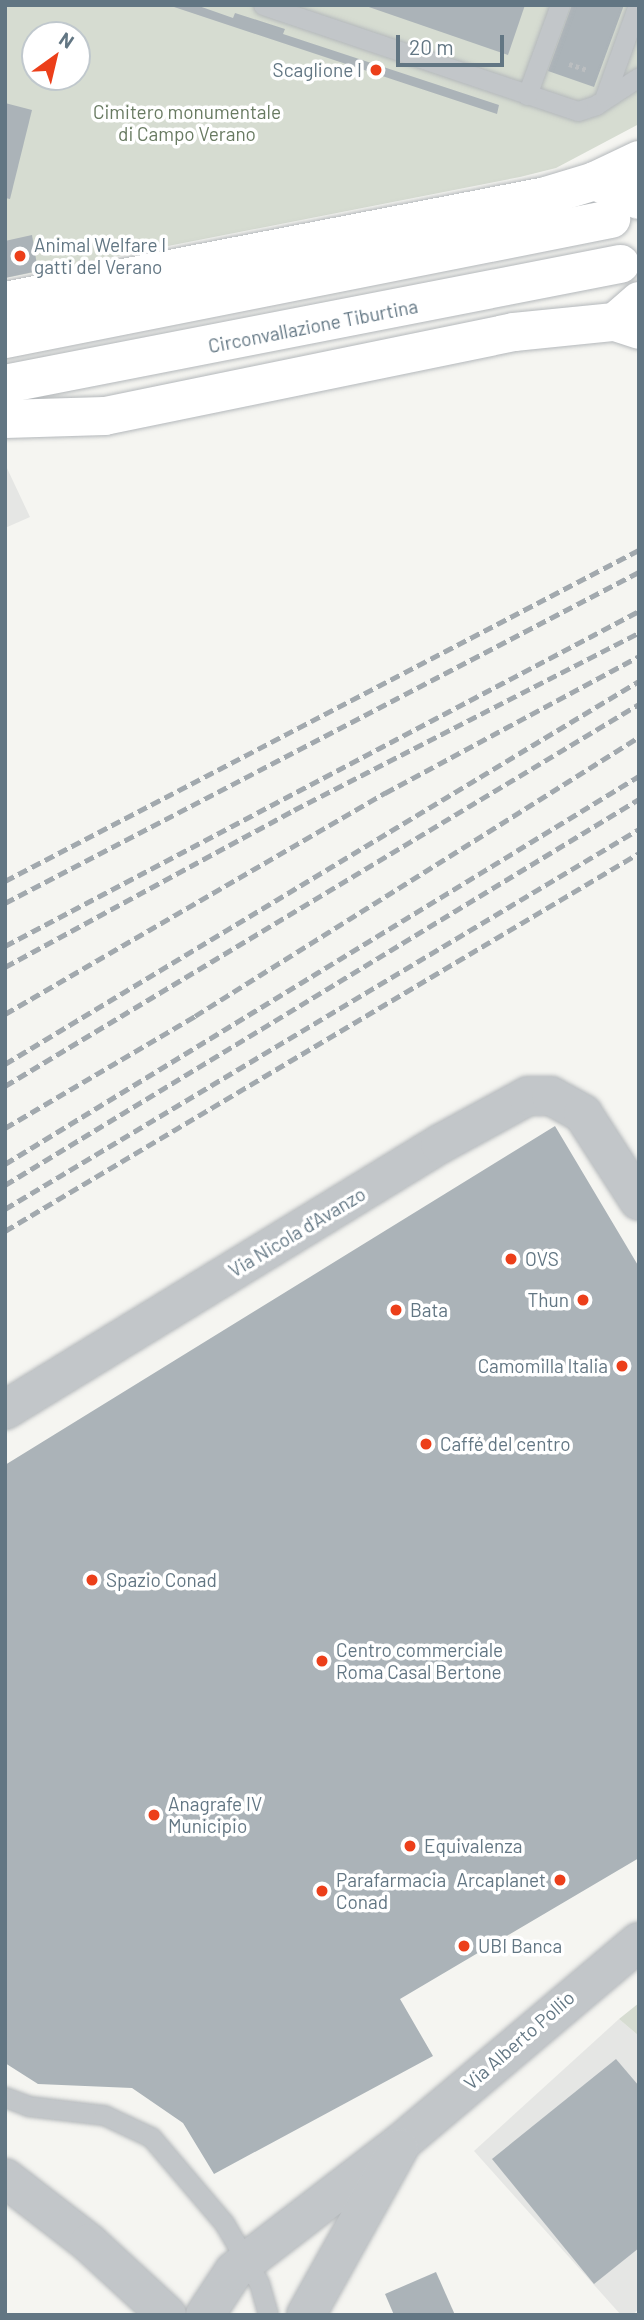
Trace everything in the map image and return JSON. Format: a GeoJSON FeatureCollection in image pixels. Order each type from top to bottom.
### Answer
{"type":"FeatureCollection","features":[{"type":"Feature","properties":{"kind":"highway"},"geometry":{"type":"LineString","coordinates":[[5,301],[546,195],[595,181],[639,160]]}},
{"type":"Feature","properties":{"kind":"highway"},"geometry":{"type":"LineString","coordinates":[[595,181],[625,209]]}},
{"type":"Feature","properties":{"kind":"highway"},"geometry":{"type":"LineString","coordinates":[[5,339],[625,209]]}},
{"type":"Feature","properties":{"kind":"highway","name":"Circonvallazione Tiburtina"},"geometry":{"type":"LineString","coordinates":[[5,384],[621,264]]}},
{"type":"Feature","properties":{"kind":"highway"},"geometry":{"type":"LineString","coordinates":[[5,435],[514,332],[632,320]]}},
{"type":"Feature","properties":{"kind":"highway"},"geometry":{"type":"LineString","coordinates":[[5,419],[105,416]]}},
{"type":"Feature","properties":{"kind":"street","name":"Via Nicola d'Avanzo"},"geometry":{"type":"LineString","coordinates":[[5,1410],[519,1099],[551,1096],[573,1106],[592,1123],[639,1201]]}},
{"type":"Feature","properties":{"kind":"street","name":"Via Alberto Pollio"},"geometry":{"type":"LineString","coordinates":[[205,2315],[247,2260],[402,2142],[639,1942]]}},
{"type":"Feature","properties":{"kind":"street","name":"Via Alberto Pollio"},"geometry":{"type":"LineString","coordinates":[[306,2315],[402,2142]]}},
{"type":"Feature","properties":{"kind":"street"},"geometry":{"type":"LineString","coordinates":[[5,2178],[89,2243],[167,2315]]}},
{"type":"Feature","properties":{"kind":"lane"},"geometry":{"type":"LineString","coordinates":[[263,5],[578,111],[639,77]]}},
{"type":"Feature","properties":{"kind":"lane"},"geometry":{"type":"LineString","coordinates":[[527,95],[560,5]]}},
{"type":"Feature","properties":{"kind":"lane"},"geometry":{"type":"LineString","coordinates":[[605,96],[638,5]]}},
{"type":"Feature","properties":{"kind":"lane"},"geometry":{"type":"LineString","coordinates":[[5,2097],[28,2106],[104,2115],[151,2137],[203,2194],[247,2260],[268,2315]]}},
{"type":"Feature","properties":{"kind":"shaded area"},"geometry":{"type":"Polygon","coordinates":[[[5,464],[30,517],[5,528],[5,464]]]}},
{"type":"Feature","properties":{"kind":"shaded area"},"geometry":{"type":"Polygon","coordinates":[[[619,2019],[639,2036],[639,2308],[633,2315],[621,2315],[474,2151],[619,2019]]]}},
{"type":"Feature","properties":{"kind":"green space","name":"Cimitero monumentale di Campo Verano"},"geometry":{"type":"Polygon","coordinates":[[[5,5],[639,5],[639,124],[556,168],[5,278],[5,5]]]}},
{"type":"Feature","properties":{"kind":"green space"},"geometry":{"type":"Polygon","coordinates":[[[639,2003],[639,2036],[619,2019],[639,2003]]]}},
{"type":"Feature","properties":{"kind":"building","name":"Scaglione I"},"geometry":{"type":"Polygon","coordinates":[[[168,5],[196,5],[233,18],[235,13],[285,29],[283,34],[499,105],[497,114],[168,5]]]}},
{"type":"Feature","properties":{"kind":"building"},"geometry":{"type":"Polygon","coordinates":[[[363,5],[525,5],[508,55],[363,5]]]}},
{"type":"Feature","properties":{"kind":"building"},"geometry":{"type":"Polygon","coordinates":[[[572,5],[624,5],[594,87],[548,71],[572,5]]]}},
{"type":"Feature","properties":{"kind":"building"},"geometry":{"type":"Polygon","coordinates":[[[5,103],[32,110],[10,199],[5,198],[5,103]]]}},
{"type":"Feature","properties":{"kind":"building","name":"Animal Welfare I gatti del Verano"},"geometry":{"type":"Polygon","coordinates":[[[32,235],[38,271],[5,278],[5,241],[32,235]]]}},
{"type":"Feature","properties":{"kind":"building","name":"Centro commerciale Roma Casal Bertone"},"geometry":{"type":"Polygon","coordinates":[[[555,1126],[639,1267],[639,1858],[400,1999],[433,2056],[214,2174],[183,2123],[132,2088],[38,2084],[5,2063],[5,1465],[555,1126]]]}},
{"type":"Feature","properties":{"kind":"building"},"geometry":{"type":"Polygon","coordinates":[[[616,2059],[639,2086],[639,2248],[594,2284],[492,2159],[616,2059]]]}},
{"type":"Feature","properties":{"kind":"building"},"geometry":{"type":"Polygon","coordinates":[[[436,2272],[455,2315],[394,2315],[385,2294],[436,2272]]]}},
{"type":"Feature","properties":{"kind":"railway"},"geometry":{"type":"LineString","coordinates":[[5,881],[639,550]]}},
{"type":"Feature","properties":{"kind":"railway"},"geometry":{"type":"LineString","coordinates":[[5,903],[639,572]]}},
{"type":"Feature","properties":{"kind":"railway"},"geometry":{"type":"LineString","coordinates":[[5,946],[639,611]]}},
{"type":"Feature","properties":{"kind":"railway"},"geometry":{"type":"LineString","coordinates":[[5,967],[294,810],[639,633]]}},
{"type":"Feature","properties":{"kind":"railway"},"geometry":{"type":"LineString","coordinates":[[5,1014],[385,793],[639,656]]}},
{"type":"Feature","properties":{"kind":"railway"},"geometry":{"type":"LineString","coordinates":[[5,1064],[639,681]]}},
{"type":"Feature","properties":{"kind":"railway"},"geometry":{"type":"LineString","coordinates":[[5,1086],[639,704]]}},
{"type":"Feature","properties":{"kind":"railway"},"geometry":{"type":"LineString","coordinates":[[5,1128],[195,1016],[639,737]]}},
{"type":"Feature","properties":{"kind":"railway"},"geometry":{"type":"LineString","coordinates":[[5,1164],[639,776]]}},
{"type":"Feature","properties":{"kind":"railway"},"geometry":{"type":"LineString","coordinates":[[5,1185],[639,799]]}},
{"type":"Feature","properties":{"kind":"railway"},"geometry":{"type":"LineString","coordinates":[[5,1209],[639,829]]}},
{"type":"Feature","properties":{"kind":"railway"},"geometry":{"type":"LineString","coordinates":[[5,1231],[639,853]]}},
{"type":"Feature","properties":{"kind":"place","name":"Scaglione I"},"geometry":{"type":"Point","coordinates":[376,70]}},
{"type":"Feature","properties":{"kind":"place","name":"Animal Welfare I gatti del Verano"},"geometry":{"type":"Point","coordinates":[20,256]}},
{"type":"Feature","properties":{"kind":"place","name":"OVS"},"geometry":{"type":"Point","coordinates":[511,1259]}},
{"type":"Feature","properties":{"kind":"place","name":"Thun"},"geometry":{"type":"Point","coordinates":[583,1300]}},
{"type":"Feature","properties":{"kind":"place","name":"Bata"},"geometry":{"type":"Point","coordinates":[396,1310]}},
{"type":"Feature","properties":{"kind":"place","name":"Camomilla Italia"},"geometry":{"type":"Point","coordinates":[622,1366]}},
{"type":"Feature","properties":{"kind":"place","name":"Caffé del centro"},"geometry":{"type":"Point","coordinates":[426,1444]}},
{"type":"Feature","properties":{"kind":"place","name":"Spazio Conad"},"geometry":{"type":"Point","coordinates":[92,1580]}},
{"type":"Feature","properties":{"kind":"place","name":"Centro commerciale Roma Casal Bertone"},"geometry":{"type":"Point","coordinates":[322,1661]}},
{"type":"Feature","properties":{"kind":"place","name":"Anagrafe IV Municipio"},"geometry":{"type":"Point","coordinates":[154,1815]}},
{"type":"Feature","properties":{"kind":"place","name":"Equivalenza"},"geometry":{"type":"Point","coordinates":[410,1846]}},
{"type":"Feature","properties":{"kind":"place","name":"Arcaplanet"},"geometry":{"type":"Point","coordinates":[560,1880]}},
{"type":"Feature","properties":{"kind":"place","name":"Parafarmacia Conad"},"geometry":{"type":"Point","coordinates":[322,1891]}},
{"type":"Feature","properties":{"kind":"place","name":"UBI Banca"},"geometry":{"type":"Point","coordinates":[464,1946]}}]}
